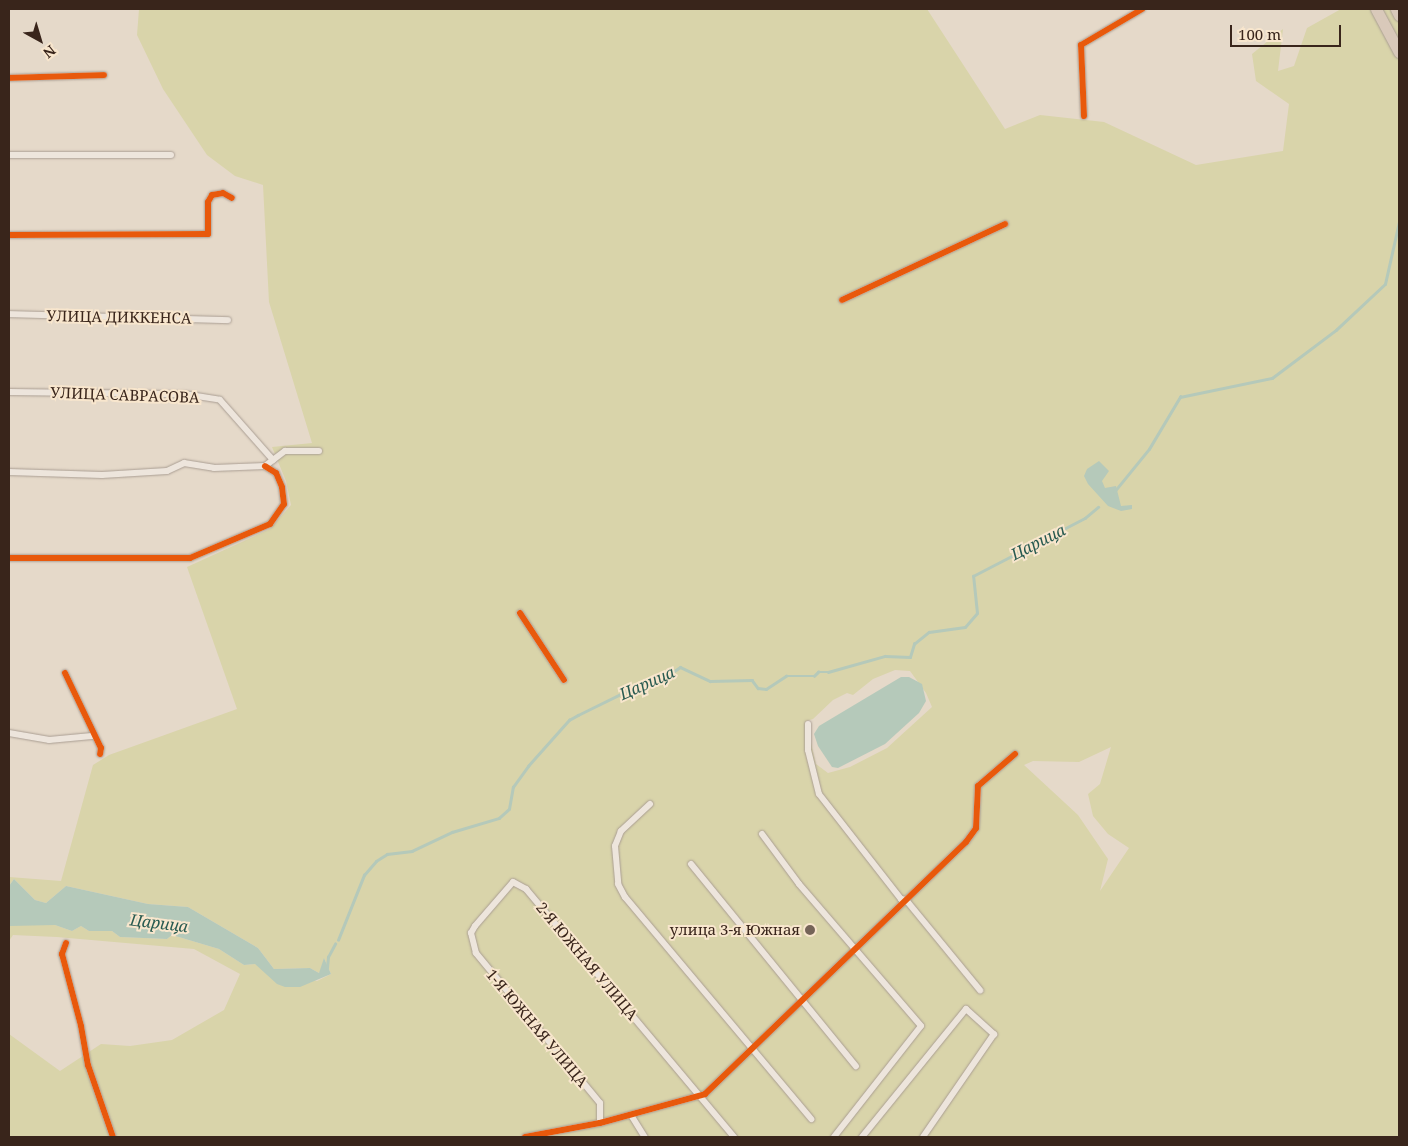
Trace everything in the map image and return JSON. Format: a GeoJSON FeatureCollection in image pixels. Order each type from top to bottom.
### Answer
{"type":"FeatureCollection","features":[{"type":"Feature","properties":{"kind":"highway"},"geometry":{"type":"LineString","coordinates":[[1376,9],[1399,52]]}},
{"type":"Feature","properties":{"kind":"highway"},"geometry":{"type":"LineString","coordinates":[[1396,9],[1399,15]]}},
{"type":"Feature","properties":{"kind":"street"},"geometry":{"type":"LineString","coordinates":[[1084,116],[1081,45],[1142,9]]}},
{"type":"Feature","properties":{"kind":"street"},"geometry":{"type":"LineString","coordinates":[[9,78],[104,75]]}},
{"type":"Feature","properties":{"kind":"street"},"geometry":{"type":"LineString","coordinates":[[9,155],[171,155]]}},
{"type":"Feature","properties":{"kind":"street"},"geometry":{"type":"LineString","coordinates":[[9,235],[208,234],[208,202],[212,195],[223,193],[232,198]]}},
{"type":"Feature","properties":{"kind":"street"},"geometry":{"type":"LineString","coordinates":[[842,300],[1005,224]]}},
{"type":"Feature","properties":{"kind":"street","name":"УЛИЦА ДИККЕНСА"},"geometry":{"type":"LineString","coordinates":[[9,314],[228,320]]}},
{"type":"Feature","properties":{"kind":"street","name":"УЛИЦА САВРАСОВА"},"geometry":{"type":"LineString","coordinates":[[9,392],[184,394],[220,400],[273,460]]}},
{"type":"Feature","properties":{"kind":"street"},"geometry":{"type":"LineString","coordinates":[[9,472],[102,474],[166,471],[184,463],[214,468],[265,466],[285,451],[319,451]]}},
{"type":"Feature","properties":{"kind":"street"},"geometry":{"type":"LineString","coordinates":[[9,558],[190,558],[270,524],[284,504],[282,487],[276,474],[265,466]]}},
{"type":"Feature","properties":{"kind":"street"},"geometry":{"type":"LineString","coordinates":[[520,614],[564,680]]}},
{"type":"Feature","properties":{"kind":"street"},"geometry":{"type":"LineString","coordinates":[[64,673],[92,736],[101,748],[100,754]]}},
{"type":"Feature","properties":{"kind":"street"},"geometry":{"type":"LineString","coordinates":[[808,724],[808,750],[819,794],[901,899],[906,900],[980,990]]}},
{"type":"Feature","properties":{"kind":"street"},"geometry":{"type":"LineString","coordinates":[[9,733],[49,740],[92,736]]}},
{"type":"Feature","properties":{"kind":"street"},"geometry":{"type":"LineString","coordinates":[[525,1137],[600,1123],[700,1096],[753,1048],[966,842],[976,828],[978,786],[1015,754]]}},
{"type":"Feature","properties":{"kind":"street"},"geometry":{"type":"LineString","coordinates":[[650,804],[622,831],[615,846],[618,884],[625,896],[812,1119]]}},
{"type":"Feature","properties":{"kind":"street"},"geometry":{"type":"LineString","coordinates":[[762,834],[799,884],[921,1026],[834,1137]]}},
{"type":"Feature","properties":{"kind":"street"},"geometry":{"type":"LineString","coordinates":[[691,864],[856,1066]]}},
{"type":"Feature","properties":{"kind":"street","name":"2-Я ЮЖНАЯ УЛИЦА"},"geometry":{"type":"LineString","coordinates":[[471,933],[508,887],[513,882],[520,884],[700,1096]]}},
{"type":"Feature","properties":{"kind":"street","name":"1-Я ЮЖНАЯ УЛИЦА"},"geometry":{"type":"LineString","coordinates":[[471,933],[476,953],[491,974],[600,1103],[600,1123]]}},
{"type":"Feature","properties":{"kind":"street"},"geometry":{"type":"LineString","coordinates":[[66,943],[62,954],[81,1026],[88,1065],[114,1137]]}},
{"type":"Feature","properties":{"kind":"street"},"geometry":{"type":"LineString","coordinates":[[862,1137],[966,1009],[994,1034],[923,1137]]}},
{"type":"Feature","properties":{"kind":"street"},"geometry":{"type":"LineString","coordinates":[[700,1096],[734,1137]]}},
{"type":"Feature","properties":{"kind":"street"},"geometry":{"type":"LineString","coordinates":[[630,1115],[645,1137]]}},
{"type":"Feature","properties":{"kind":"shaded area"},"geometry":{"type":"Polygon","coordinates":[[[139,9],[927,9],[1005,129],[1040,115],[1104,122],[1196,165],[1283,151],[1289,104],[1256,81],[1252,54],[1283,29],[1278,71],[1294,66],[1307,28],[1341,9],[1399,9],[1399,1137],[9,1137],[9,1034],[60,1071],[101,1044],[130,1046],[172,1040],[224,1010],[240,974],[194,949],[13,935],[9,941],[9,925],[55,925],[72,931],[81,926],[89,931],[112,931],[120,937],[167,939],[172,935],[219,949],[244,965],[255,964],[317,981],[331,974],[324,958],[324,967],[319,973],[310,968],[274,969],[258,948],[188,907],[148,904],[66,886],[46,903],[35,900],[14,879],[9,886],[9,877],[61,881],[93,765],[109,755],[237,709],[187,567],[270,529],[291,505],[286,481],[272,447],[312,443],[269,302],[263,185],[235,176],[207,155],[163,89],[137,35],[139,9]],[[895,670],[873,679],[853,695],[847,693],[833,700],[813,719],[806,721],[816,764],[828,773],[850,767],[887,748],[932,707],[926,693],[910,671],[895,670]],[[1111,747],[1079,762],[1033,761],[1024,765],[1078,815],[1108,859],[1100,891],[1129,848],[1108,834],[1093,816],[1088,794],[1100,784],[1111,747]]]}},
{"type":"Feature","properties":{"kind":"water"},"geometry":{"type":"Polygon","coordinates":[[[1099,461],[1109,471],[1102,481],[1105,488],[1116,486],[1121,506],[1132,505],[1132,509],[1121,511],[1108,506],[1088,484],[1084,476],[1087,469],[1099,461]]]}},
{"type":"Feature","properties":{"kind":"water"},"geometry":{"type":"Polygon","coordinates":[[[901,677],[909,677],[922,684],[926,701],[919,713],[885,744],[838,768],[832,767],[818,746],[814,734],[819,726],[901,677]]]}},
{"type":"Feature","properties":{"kind":"water"},"geometry":{"type":"Polygon","coordinates":[[[14,879],[35,900],[46,903],[66,886],[148,904],[188,907],[258,948],[274,969],[310,968],[319,973],[324,958],[331,974],[300,987],[285,987],[277,984],[255,964],[244,965],[219,949],[172,935],[167,939],[120,937],[112,931],[89,931],[81,926],[72,931],[55,925],[10,926],[9,886],[14,879]]]}},
{"type":"Feature","properties":{"kind":"waterway","name":"Царица"},"geometry":{"type":"LineString","coordinates":[[1114,492],[1149,449],[1180,397],[1272,378],[1336,330],[1385,284],[1399,222]]}},
{"type":"Feature","properties":{"kind":"waterway","name":"Царица"},"geometry":{"type":"LineString","coordinates":[[338,940],[364,875],[376,861],[387,854],[412,851],[452,832],[499,818],[509,809],[513,787],[528,766],[569,720],[641,684],[661,680],[680,667],[710,681],[752,680],[758,688],[766,689],[786,676],[814,676],[818,672],[828,672],[885,656],[910,657],[914,644],[929,632],[965,627],[977,613],[973,576],[1085,518],[1098,507]]}},
{"type":"Feature","properties":{"kind":"waterway","name":"Царица"},"geometry":{"type":"LineString","coordinates":[[327,968],[328,957],[335,944]]}},
{"type":"Feature","properties":{"kind":"cycle path"},"geometry":{"type":"LineString","coordinates":[[1084,116],[1081,45],[1142,9]]}},
{"type":"Feature","properties":{"kind":"cycle path"},"geometry":{"type":"LineString","coordinates":[[9,78],[104,75]]}},
{"type":"Feature","properties":{"kind":"cycle path"},"geometry":{"type":"LineString","coordinates":[[9,235],[208,234],[208,202],[212,195],[223,193],[232,198]]}},
{"type":"Feature","properties":{"kind":"cycle path"},"geometry":{"type":"LineString","coordinates":[[842,300],[1005,224]]}},
{"type":"Feature","properties":{"kind":"cycle path"},"geometry":{"type":"LineString","coordinates":[[9,558],[190,558],[270,524],[284,504],[282,487],[276,473],[265,466]]}},
{"type":"Feature","properties":{"kind":"cycle path"},"geometry":{"type":"LineString","coordinates":[[520,613],[564,680]]}},
{"type":"Feature","properties":{"kind":"cycle path"},"geometry":{"type":"LineString","coordinates":[[65,673],[101,748],[100,754]]}},
{"type":"Feature","properties":{"kind":"cycle path"},"geometry":{"type":"LineString","coordinates":[[525,1137],[600,1123],[705,1094],[966,842],[976,828],[978,786],[1015,754]]}},
{"type":"Feature","properties":{"kind":"cycle path"},"geometry":{"type":"LineString","coordinates":[[66,943],[62,954],[81,1026],[88,1065],[113,1137]]}},
{"type":"Feature","properties":{"kind":"place","name":"улица 3-я Южная"},"geometry":{"type":"Point","coordinates":[810,930]}}]}
